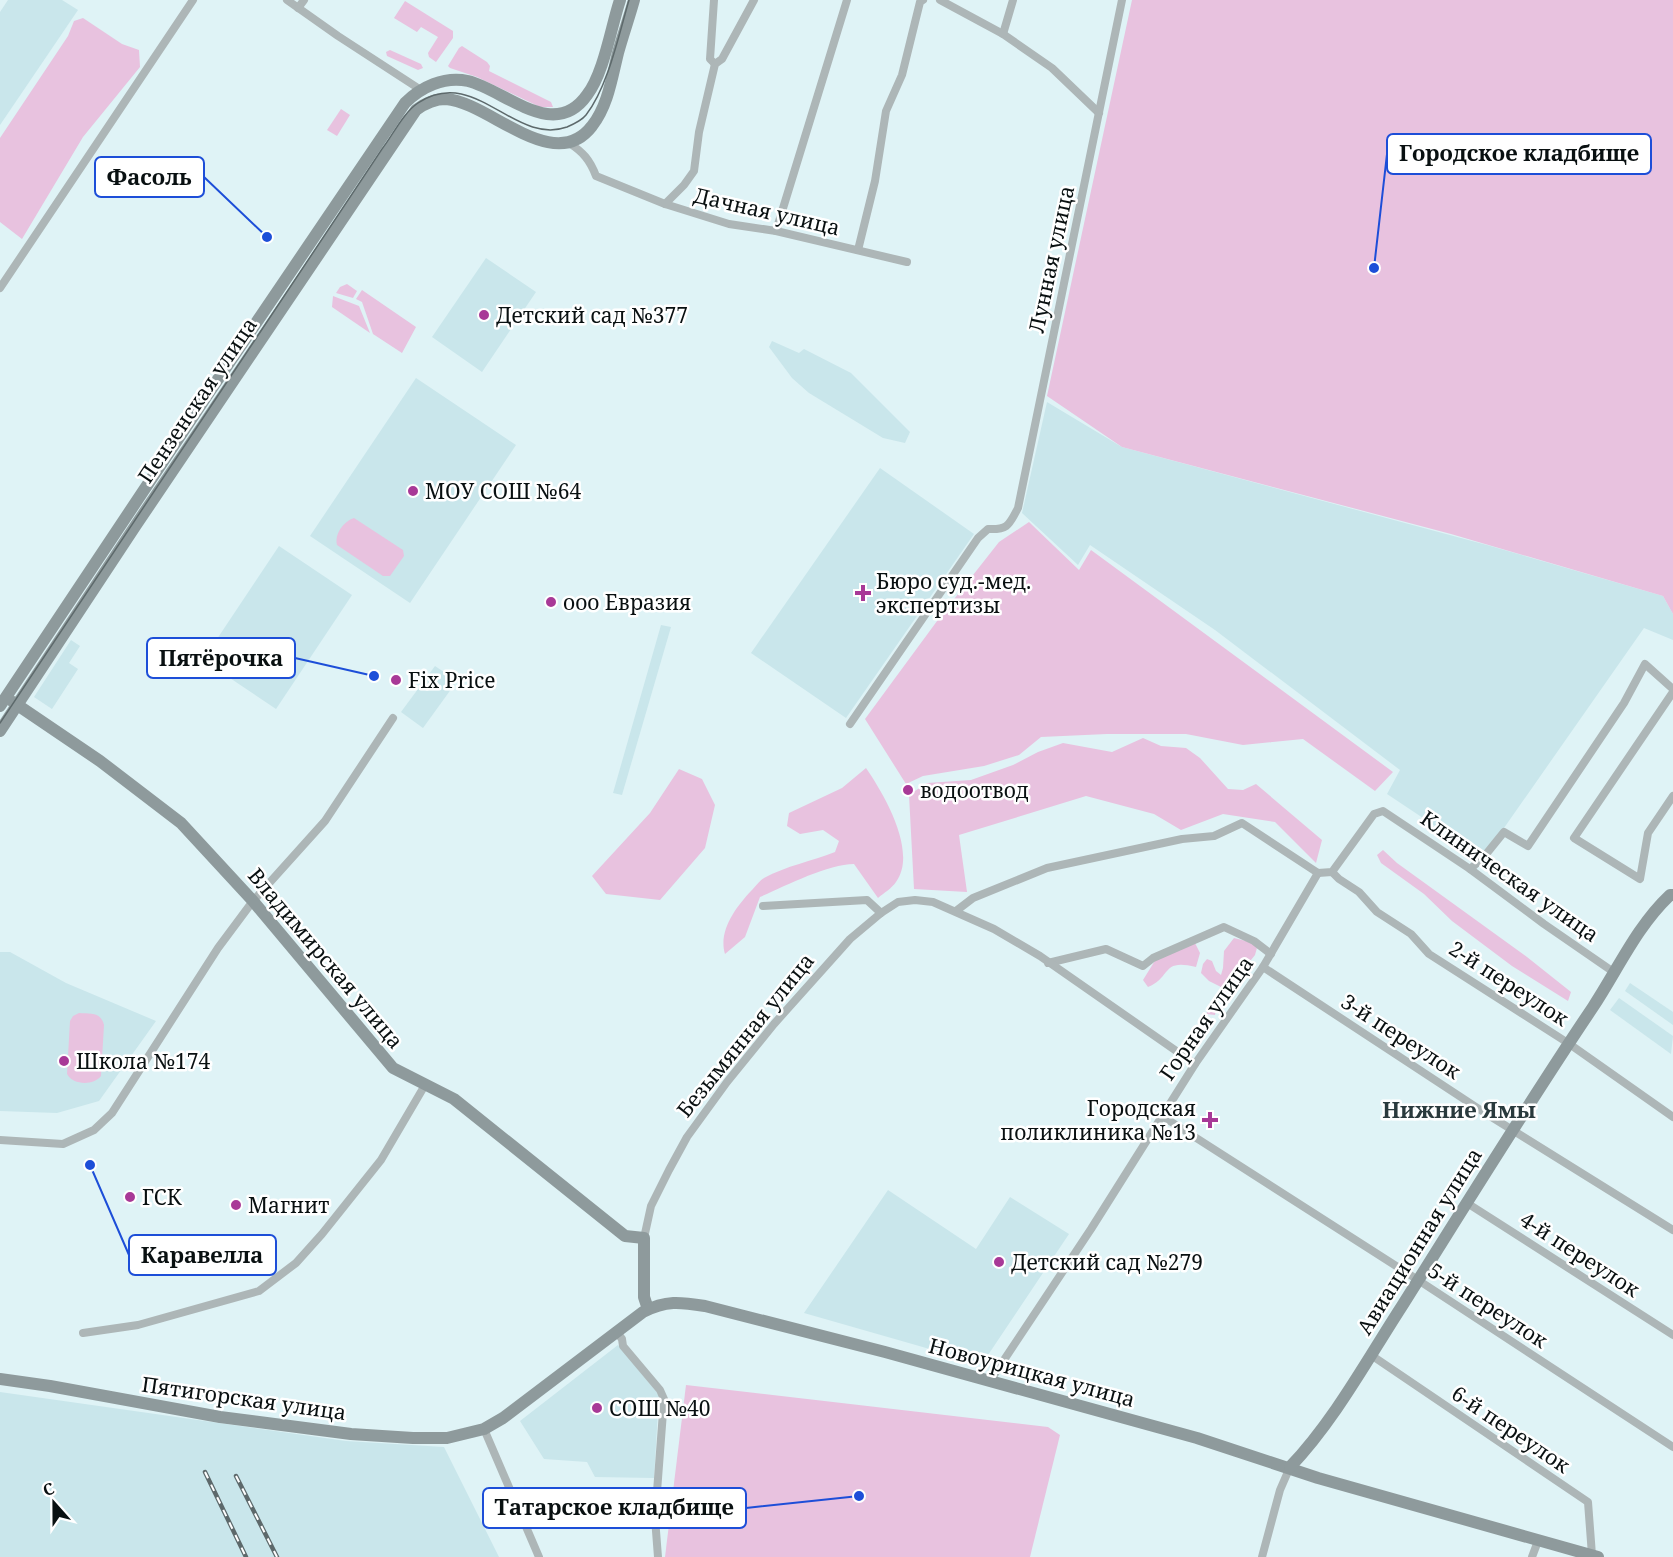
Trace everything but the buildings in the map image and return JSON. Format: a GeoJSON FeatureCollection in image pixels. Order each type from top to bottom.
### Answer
{"type":"FeatureCollection","features":[{"type":"Feature","properties":{"kind":"main road"},"geometry":{"type":"LineString","coordinates":[[620,0],[594,83],[587,95],[573,108],[560,114],[534,112],[469,81],[444,81],[424,88],[435,101],[446,99],[461,103],[544,142],[569,143],[588,132],[602,108],[634,0]]}},
{"type":"Feature","properties":{"kind":"main road","name":"Пензенская улица"},"geometry":{"type":"LineString","coordinates":[[2,699],[405,103],[424,88]]}},
{"type":"Feature","properties":{"kind":"main road","name":"Пензенская улица"},"geometry":{"type":"LineString","coordinates":[[0,731],[412,115],[421,107],[435,101]]}},
{"type":"Feature","properties":{"kind":"main road","name":"Владимирская улица"},"geometry":{"type":"LineString","coordinates":[[2,699],[18,705],[100,761],[182,823],[253,901],[393,1068],[454,1099],[624,1236],[644,1238]]}},
{"type":"Feature","properties":{"kind":"main road","name":"Авиационная улица"},"geometry":{"type":"LineString","coordinates":[[1290,1467],[1311,1446],[1371,1355],[1512,1129],[1653,912],[1672,895]]}},
{"type":"Feature","properties":{"kind":"main road","name":"Безымянная улица"},"geometry":{"type":"LineString","coordinates":[[644,1238],[644,1297],[648,1309]]}},
{"type":"Feature","properties":{"kind":"main road","name":"Новоурицкая улица"},"geometry":{"type":"LineString","coordinates":[[484,1429],[503,1418],[648,1309],[670,1302],[705,1306],[885,1352],[1197,1438],[1318,1478],[1595,1556]]}},
{"type":"Feature","properties":{"kind":"main road","name":"Пятигорская улица"},"geometry":{"type":"LineString","coordinates":[[0,1379],[220,1417],[351,1434],[447,1438],[484,1429]]}},
{"type":"Feature","properties":{"kind":"street"},"geometry":{"type":"LineString","coordinates":[[0,288],[193,0]]}},
{"type":"Feature","properties":{"kind":"street"},"geometry":{"type":"LineString","coordinates":[[287,0],[424,88]]}},
{"type":"Feature","properties":{"kind":"street"},"geometry":{"type":"LineString","coordinates":[[298,8],[304,0]]}},
{"type":"Feature","properties":{"kind":"street"},"geometry":{"type":"LineString","coordinates":[[714,0],[710,59],[715,64]]}},
{"type":"Feature","properties":{"kind":"street"},"geometry":{"type":"LineString","coordinates":[[665,204],[684,186],[694,171],[699,132],[715,64],[722,59],[754,0]]}},
{"type":"Feature","properties":{"kind":"street"},"geometry":{"type":"LineString","coordinates":[[776,231],[847,0]]}},
{"type":"Feature","properties":{"kind":"street"},"geometry":{"type":"LineString","coordinates":[[858,250],[874,181],[886,111],[902,75],[923,0]]}},
{"type":"Feature","properties":{"kind":"street"},"geometry":{"type":"LineString","coordinates":[[940,0],[1003,34],[1053,68],[1099,113]]}},
{"type":"Feature","properties":{"kind":"street"},"geometry":{"type":"LineString","coordinates":[[1003,34],[1013,0]]}},
{"type":"Feature","properties":{"kind":"street","name":"Лунная улица"},"geometry":{"type":"LineString","coordinates":[[850,724],[978,538],[988,529],[1000,530],[1010,525],[1018,508],[1122,0]]}},
{"type":"Feature","properties":{"kind":"street","name":"Дачная улица"},"geometry":{"type":"LineString","coordinates":[[569,143],[582,151],[596,176],[665,204],[729,224],[776,231],[907,262]]}},
{"type":"Feature","properties":{"kind":"street"},"geometry":{"type":"LineString","coordinates":[[1470,869],[1483,858],[1504,832],[1528,846],[1623,704],[1646,664],[1673,691],[1574,838],[1640,879],[1648,833],[1673,796]]}},
{"type":"Feature","properties":{"kind":"street"},"geometry":{"type":"LineString","coordinates":[[0,1140],[63,1144],[94,1130],[112,1113],[218,948],[253,901],[325,821],[393,718]]}},
{"type":"Feature","properties":{"kind":"street","name":"Клиническая улица"},"geometry":{"type":"LineString","coordinates":[[1332,872],[1374,814],[1383,811],[1470,869],[1615,973]]}},
{"type":"Feature","properties":{"kind":"street"},"geometry":{"type":"LineString","coordinates":[[956,911],[973,898],[1047,868],[1182,839],[1214,836],[1242,822],[1318,873],[1332,872]]}},
{"type":"Feature","properties":{"kind":"street","name":"2-й переулок"},"geometry":{"type":"LineString","coordinates":[[1332,872],[1359,892],[1377,912],[1411,934],[1429,954],[1568,1043],[1673,1117]]}},
{"type":"Feature","properties":{"kind":"street","name":"Горная улица"},"geometry":{"type":"LineString","coordinates":[[990,1381],[1195,1064],[1263,967],[1318,873]]}},
{"type":"Feature","properties":{"kind":"street"},"geometry":{"type":"LineString","coordinates":[[763,906],[867,900],[881,913]]}},
{"type":"Feature","properties":{"kind":"street","name":"Безымянная улица"},"geometry":{"type":"LineString","coordinates":[[644,1238],[651,1206],[687,1137],[727,1082],[774,1024],[850,939],[898,902],[915,900],[933,902],[993,929],[1048,963],[1195,1064]]}},
{"type":"Feature","properties":{"kind":"street"},"geometry":{"type":"LineString","coordinates":[[1048,963],[1106,949],[1143,966],[1153,958],[1224,927],[1254,941],[1271,954]]}},
{"type":"Feature","properties":{"kind":"street","name":"3-й переулок"},"geometry":{"type":"LineString","coordinates":[[1263,967],[1512,1129],[1673,1230]]}},
{"type":"Feature","properties":{"kind":"street"},"geometry":{"type":"LineString","coordinates":[[83,1333],[138,1325],[259,1291],[296,1263],[330,1225],[381,1160],[425,1085]]}},
{"type":"Feature","properties":{"kind":"street","name":"5-й переулок"},"geometry":{"type":"LineString","coordinates":[[1161,1116],[1418,1280],[1673,1447]]}},
{"type":"Feature","properties":{"kind":"street","name":"4-й переулок"},"geometry":{"type":"LineString","coordinates":[[1467,1203],[1673,1335]]}},
{"type":"Feature","properties":{"kind":"street"},"geometry":{"type":"LineString","coordinates":[[616,1331],[622,1339],[623,1346],[660,1390],[664,1399],[655,1518],[658,1557]]}},
{"type":"Feature","properties":{"kind":"street","name":"6-й переулок"},"geometry":{"type":"LineString","coordinates":[[1371,1355],[1588,1502],[1595,1556]]}},
{"type":"Feature","properties":{"kind":"street"},"geometry":{"type":"LineString","coordinates":[[484,1429],[539,1557]]}},
{"type":"Feature","properties":{"kind":"street","name":"Авиационная улица"},"geometry":{"type":"LineString","coordinates":[[1262,1557],[1280,1490],[1290,1467]]}},
{"type":"Feature","properties":{"kind":"street"},"geometry":{"type":"LineString","coordinates":[[1532,1557],[1538,1541]]}},
{"type":"Feature","properties":{"kind":"shaded area"},"geometry":{"type":"Polygon","coordinates":[[[8,0],[62,0],[78,10],[0,125],[0,12],[8,0]]]}},
{"type":"Feature","properties":{"kind":"shaded area"},"geometry":{"type":"Polygon","coordinates":[[[1132,0],[1673,0],[1673,614],[1663,596],[1451,534],[1122,447],[1047,396],[1132,0]]]}},
{"type":"Feature","properties":{"kind":"shaded area"},"geometry":{"type":"Polygon","coordinates":[[[405,1],[453,31],[453,38],[436,62],[429,57],[428,53],[438,37],[421,27],[417,32],[394,18],[405,1]]]}},
{"type":"Feature","properties":{"kind":"shaded area"},"geometry":{"type":"Polygon","coordinates":[[[83,18],[122,44],[139,50],[140,67],[83,137],[22,239],[0,222],[0,138],[68,36],[74,21],[83,18]]]}},
{"type":"Feature","properties":{"kind":"shaded area"},"geometry":{"type":"Polygon","coordinates":[[[462,46],[487,62],[490,66],[489,71],[551,102],[553,107],[540,107],[477,77],[450,68],[448,66],[462,46]]]}},
{"type":"Feature","properties":{"kind":"shaded area"},"geometry":{"type":"Polygon","coordinates":[[[390,50],[421,64],[423,68],[418,70],[387,56],[386,52],[390,50]]]}},
{"type":"Feature","properties":{"kind":"shaded area"},"geometry":{"type":"Polygon","coordinates":[[[341,109],[350,115],[337,136],[327,130],[341,109]]]}},
{"type":"Feature","properties":{"kind":"shaded area","name":"Детский сад №377"},"geometry":{"type":"Polygon","coordinates":[[[486,258],[536,292],[482,372],[432,337],[486,258]]]}},
{"type":"Feature","properties":{"kind":"shaded area"},"geometry":{"type":"Polygon","coordinates":[[[347,284],[357,291],[353,298],[336,293],[340,287],[347,284]]]}},
{"type":"Feature","properties":{"kind":"shaded area"},"geometry":{"type":"Polygon","coordinates":[[[362,290],[416,327],[402,353],[373,334],[362,302],[356,299],[362,290]]]}},
{"type":"Feature","properties":{"kind":"shaded area"},"geometry":{"type":"Polygon","coordinates":[[[333,296],[359,306],[370,333],[332,307],[333,296]]]}},
{"type":"Feature","properties":{"kind":"shaded area"},"geometry":{"type":"Polygon","coordinates":[[[772,341],[799,353],[804,349],[851,373],[910,432],[905,443],[883,438],[809,393],[792,378],[769,347],[772,341]]]}},
{"type":"Feature","properties":{"kind":"shaded area","name":"МОУ СОШ №64"},"geometry":{"type":"Polygon","coordinates":[[[416,378],[516,445],[410,603],[310,536],[416,378]]]}},
{"type":"Feature","properties":{"kind":"shaded area"},"geometry":{"type":"Polygon","coordinates":[[[1047,402],[1122,447],[1487,545],[1663,596],[1673,614],[1673,640],[1644,628],[1483,858],[1387,794],[1400,770],[1215,630],[1090,545],[1078,565],[1022,513],[1047,402]]]}},
{"type":"Feature","properties":{"kind":"shaded area","name":"Бюро суд.-мед. экспертизы"},"geometry":{"type":"Polygon","coordinates":[[[880,468],[974,534],[846,718],[751,653],[880,468]]]}},
{"type":"Feature","properties":{"kind":"shaded area"},"geometry":{"type":"Polygon","coordinates":[[[354,518],[403,550],[404,556],[390,576],[383,576],[337,545],[336,541],[341,528],[354,518]]]}},
{"type":"Feature","properties":{"kind":"shaded area"},"geometry":{"type":"Polygon","coordinates":[[[1029,522],[1079,570],[1091,550],[1393,772],[1375,791],[1303,739],[1243,745],[1186,734],[1107,734],[1041,737],[1019,755],[984,766],[923,776],[906,784],[865,719],[999,542],[1029,522]]]}},
{"type":"Feature","properties":{"kind":"shaded area"},"geometry":{"type":"Polygon","coordinates":[[[279,546],[352,595],[276,709],[203,660],[279,546]]]}},
{"type":"Feature","properties":{"kind":"shaded area"},"geometry":{"type":"Polygon","coordinates":[[[661,625],[671,627],[622,795],[613,793],[661,625]]]}},
{"type":"Feature","properties":{"kind":"shaded area"},"geometry":{"type":"Polygon","coordinates":[[[71,640],[80,646],[69,663],[78,669],[52,709],[34,697],[71,640]]]}},
{"type":"Feature","properties":{"kind":"shaded area"},"geometry":{"type":"Polygon","coordinates":[[[435,666],[457,681],[423,728],[401,712],[435,666]]]}},
{"type":"Feature","properties":{"kind":"shaded area"},"geometry":{"type":"Polygon","coordinates":[[[1143,738],[1161,746],[1186,748],[1200,758],[1228,789],[1243,790],[1256,784],[1322,840],[1316,863],[1275,822],[1223,814],[1181,830],[1154,814],[1086,796],[959,835],[967,892],[914,889],[909,795],[927,783],[971,780],[1063,743],[1112,752],[1143,738]]]}},
{"type":"Feature","properties":{"kind":"shaded area"},"geometry":{"type":"Polygon","coordinates":[[[866,768],[889,808],[901,840],[902,870],[896,882],[878,898],[854,864],[832,868],[794,882],[760,897],[745,937],[725,954],[723,945],[726,928],[740,904],[760,881],[781,870],[835,852],[839,841],[823,830],[800,834],[787,826],[789,813],[842,788],[866,768]]]}},
{"type":"Feature","properties":{"kind":"shaded area"},"geometry":{"type":"Polygon","coordinates":[[[679,769],[702,779],[715,805],[705,848],[660,900],[606,894],[592,876],[650,813],[679,769]]]}},
{"type":"Feature","properties":{"kind":"shaded area"},"geometry":{"type":"Polygon","coordinates":[[[1383,850],[1397,863],[1527,957],[1571,992],[1568,1001],[1512,966],[1452,921],[1424,894],[1381,863],[1377,855],[1383,850]]]}},
{"type":"Feature","properties":{"kind":"shaded area"},"geometry":{"type":"Polygon","coordinates":[[[1234,938],[1258,944],[1255,955],[1217,1002],[1215,1015],[1206,1014],[1223,988],[1209,981],[1201,973],[1203,964],[1207,959],[1212,961],[1216,971],[1221,975],[1224,951],[1234,938]]]}},
{"type":"Feature","properties":{"kind":"shaded area"},"geometry":{"type":"Polygon","coordinates":[[[1195,943],[1200,953],[1196,967],[1177,965],[1172,967],[1156,983],[1148,987],[1143,980],[1156,959],[1195,943]]]}},
{"type":"Feature","properties":{"kind":"shaded area","name":"Школа №174"},"geometry":{"type":"Polygon","coordinates":[[[0,952],[10,952],[66,983],[156,1021],[99,1101],[57,1113],[0,1111],[0,952]]]}},
{"type":"Feature","properties":{"kind":"shaded area"},"geometry":{"type":"Polygon","coordinates":[[[1630,983],[1673,1012],[1673,1025],[1625,991],[1630,983]]]}},
{"type":"Feature","properties":{"kind":"shaded area"},"geometry":{"type":"Polygon","coordinates":[[[1619,998],[1673,1036],[1671,1054],[1610,1010],[1619,998]]]}},
{"type":"Feature","properties":{"kind":"shaded area"},"geometry":{"type":"Polygon","coordinates":[[[79,1013],[98,1016],[104,1025],[101,1076],[88,1083],[78,1082],[67,1074],[70,1021],[79,1013]]]}},
{"type":"Feature","properties":{"kind":"shaded area"},"geometry":{"type":"Polygon","coordinates":[[[888,1190],[976,1249],[1010,1197],[1069,1234],[982,1364],[804,1313],[888,1190]]]}},
{"type":"Feature","properties":{"kind":"shaded area","name":"СОШ №40"},"geometry":{"type":"Polygon","coordinates":[[[618,1345],[659,1395],[654,1478],[595,1477],[587,1462],[544,1459],[520,1421],[618,1345]]]}},
{"type":"Feature","properties":{"kind":"shaded area"},"geometry":{"type":"Polygon","coordinates":[[[686,1385],[1048,1427],[1060,1435],[1030,1557],[665,1557],[686,1385]]]}},
{"type":"Feature","properties":{"kind":"shaded area"},"geometry":{"type":"Polygon","coordinates":[[[0,1392],[346,1441],[444,1447],[499,1557],[0,1557],[0,1392]]]}},
{"type":"Feature","properties":{"kind":"tram line"},"geometry":{"type":"LineString","coordinates":[[0,723],[408,112],[418,103],[439,94],[458,93],[476,99],[529,126],[548,130],[572,125],[586,115],[601,90],[629,0]]}},
{"type":"Feature","properties":{"kind":"railway"},"geometry":{"type":"LineString","coordinates":[[205,1472],[246,1557]]}},
{"type":"Feature","properties":{"kind":"railway"},"geometry":{"type":"LineString","coordinates":[[236,1476],[277,1557]]}},
{"type":"Feature","properties":{"kind":"place","name":"Фасоль"},"geometry":{"type":"Point","coordinates":[267,237]}},
{"type":"Feature","properties":{"kind":"place","name":"Городское кладбище"},"geometry":{"type":"Point","coordinates":[1374,268]}},
{"type":"Feature","properties":{"kind":"place","name":"Детский сад №377"},"geometry":{"type":"Point","coordinates":[484,315]}},
{"type":"Feature","properties":{"kind":"place","name":"МОУ СОШ №64"},"geometry":{"type":"Point","coordinates":[413,491]}},
{"type":"Feature","properties":{"kind":"place","name":"Бюро суд.-мед. экспертизы"},"geometry":{"type":"Point","coordinates":[863,593]}},
{"type":"Feature","properties":{"kind":"place","name":"ооо Евразия"},"geometry":{"type":"Point","coordinates":[551,602]}},
{"type":"Feature","properties":{"kind":"place","name":"Пятёрочка"},"geometry":{"type":"Point","coordinates":[374,676]}},
{"type":"Feature","properties":{"kind":"place","name":"Fix Price"},"geometry":{"type":"Point","coordinates":[396,680]}},
{"type":"Feature","properties":{"kind":"place","name":"водоотвод"},"geometry":{"type":"Point","coordinates":[908,790]}},
{"type":"Feature","properties":{"kind":"place","name":"Школа №174"},"geometry":{"type":"Point","coordinates":[64,1061]}},
{"type":"Feature","properties":{"kind":"place","name":"Городская поликлиника №13"},"geometry":{"type":"Point","coordinates":[1210,1120]}},
{"type":"Feature","properties":{"kind":"place","name":"Каравелла"},"geometry":{"type":"Point","coordinates":[90,1165]}},
{"type":"Feature","properties":{"kind":"place","name":"ГСК"},"geometry":{"type":"Point","coordinates":[130,1197]}},
{"type":"Feature","properties":{"kind":"place","name":"Магнит"},"geometry":{"type":"Point","coordinates":[236,1205]}},
{"type":"Feature","properties":{"kind":"place","name":"Детский сад №279"},"geometry":{"type":"Point","coordinates":[999,1262]}},
{"type":"Feature","properties":{"kind":"place","name":"СОШ №40"},"geometry":{"type":"Point","coordinates":[597,1408]}},
{"type":"Feature","properties":{"kind":"place","name":"Татарское кладбище"},"geometry":{"type":"Point","coordinates":[859,1496]}},
{"type":"Feature","properties":{"kind":"district","name":"Нижние Ямы"},"geometry":{"type":"Point","coordinates":[1459,1109]}}]}
